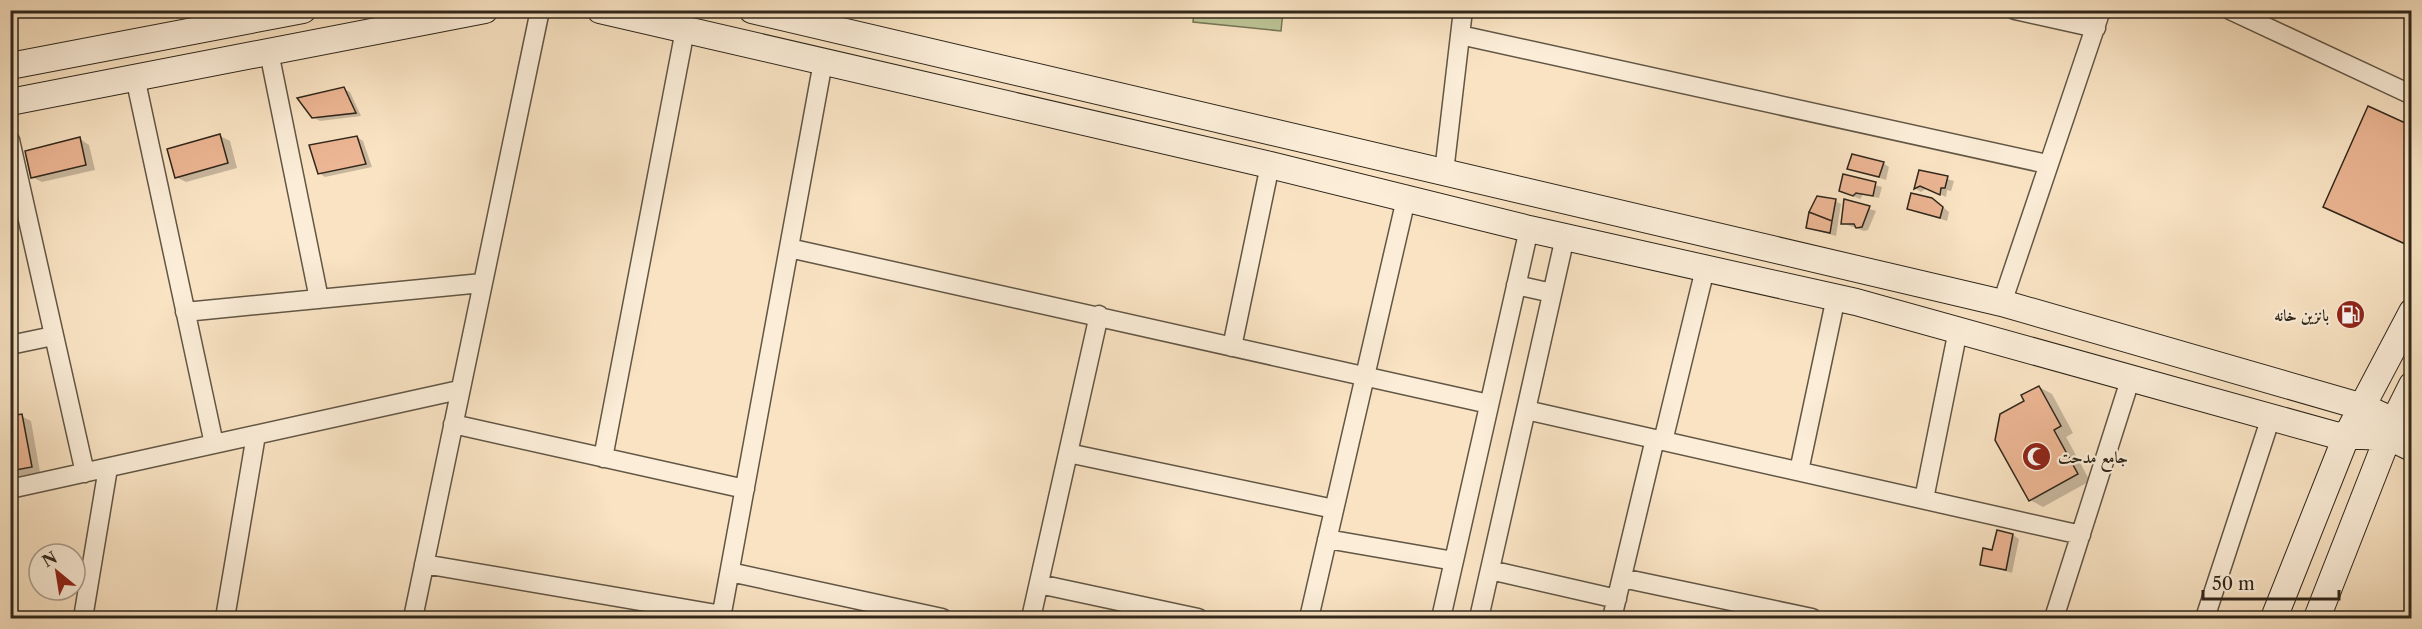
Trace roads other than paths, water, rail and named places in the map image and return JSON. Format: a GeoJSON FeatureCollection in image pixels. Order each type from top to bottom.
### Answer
{"type":"FeatureCollection","features":[{"type":"Feature","properties":{"kind":"street"},"geometry":{"type":"LineString","coordinates":[[10,66],[303,10]]}},
{"type":"Feature","properties":{"kind":"street"},"geometry":{"type":"LineString","coordinates":[[10,102],[484,10]]}},
{"type":"Feature","properties":{"kind":"street"},"geometry":{"type":"LineString","coordinates":[[413,618],[540,10]]}},
{"type":"Feature","properties":{"kind":"street"},"geometry":{"type":"LineString","coordinates":[[600,10],[1270,165],[1528,229],[1836,297],[2346,437],[2399,428]]}},
{"type":"Feature","properties":{"kind":"street"},"geometry":{"type":"LineString","coordinates":[[752,10],[2002,303],[2363,407],[2399,428],[2412,448]]}},
{"type":"Feature","properties":{"kind":"street"},"geometry":{"type":"LineString","coordinates":[[1444,172],[1463,10]]}},
{"type":"Feature","properties":{"kind":"street"},"geometry":{"type":"LineString","coordinates":[[2015,10],[2096,28]]}},
{"type":"Feature","properties":{"kind":"street"},"geometry":{"type":"LineString","coordinates":[[2002,303],[2101,10]]}},
{"type":"Feature","properties":{"kind":"street"},"geometry":{"type":"LineString","coordinates":[[2230,10],[2412,95]]}},
{"type":"Feature","properties":{"kind":"street"},"geometry":{"type":"LineString","coordinates":[[603,458],[685,30]]}},
{"type":"Feature","properties":{"kind":"street"},"geometry":{"type":"LineString","coordinates":[[1460,35],[2048,164]]}},
{"type":"Feature","properties":{"kind":"street"},"geometry":{"type":"LineString","coordinates":[[269,52],[319,299]]}},
{"type":"Feature","properties":{"kind":"street"},"geometry":{"type":"LineString","coordinates":[[424,564],[721,617],[824,62]]}},
{"type":"Feature","properties":{"kind":"street"},"geometry":{"type":"LineString","coordinates":[[135,77],[214,444]]}},
{"type":"Feature","properties":{"kind":"street"},"geometry":{"type":"LineString","coordinates":[[10,140],[15,187],[85,473]]}},
{"type":"Feature","properties":{"kind":"street"},"geometry":{"type":"LineString","coordinates":[[1352,185],[1361,153]]}},
{"type":"Feature","properties":{"kind":"street"},"geometry":{"type":"LineString","coordinates":[[1232,346],[1270,165]]}},
{"type":"Feature","properties":{"kind":"street"},"geometry":{"type":"LineString","coordinates":[[1309,618],[1406,199]]}},
{"type":"Feature","properties":{"kind":"street"},"geometry":{"type":"LineString","coordinates":[[1644,254],[1650,221]]}},
{"type":"Feature","properties":{"kind":"street"},"geometry":{"type":"LineString","coordinates":[[1441,618],[1528,229]]}},
{"type":"Feature","properties":{"kind":"street"},"geometry":{"type":"LineString","coordinates":[[1479,618],[1565,237]]}},
{"type":"Feature","properties":{"kind":"street"},"geometry":{"type":"LineString","coordinates":[[789,248],[1099,315],[1489,404]]}},
{"type":"Feature","properties":{"kind":"street"},"geometry":{"type":"LineString","coordinates":[[1612,618],[1705,268]]}},
{"type":"Feature","properties":{"kind":"street"},"geometry":{"type":"LineString","coordinates":[[185,312],[482,283]]}},
{"type":"Feature","properties":{"kind":"street"},"geometry":{"type":"LineString","coordinates":[[1516,285],[1552,293]]}},
{"type":"Feature","properties":{"kind":"street"},"geometry":{"type":"LineString","coordinates":[[1799,471],[1836,297]]}},
{"type":"Feature","properties":{"kind":"street"},"geometry":{"type":"LineString","coordinates":[[2274,618],[2346,437],[2412,312]]}},
{"type":"Feature","properties":{"kind":"street"},"geometry":{"type":"LineString","coordinates":[[1031,618],[1099,315]]}},
{"type":"Feature","properties":{"kind":"street"},"geometry":{"type":"LineString","coordinates":[[1924,499],[1958,330]]}},
{"type":"Feature","properties":{"kind":"street"},"geometry":{"type":"LineString","coordinates":[[10,345],[53,336]]}},
{"type":"Feature","properties":{"kind":"street"},"geometry":{"type":"LineString","coordinates":[[2054,618],[2132,377]]}},
{"type":"Feature","properties":{"kind":"street"},"geometry":{"type":"LineString","coordinates":[[2317,618],[2399,428],[2412,385]]}},
{"type":"Feature","properties":{"kind":"street"},"geometry":{"type":"LineString","coordinates":[[10,489],[459,390]]}},
{"type":"Feature","properties":{"kind":"street"},"geometry":{"type":"LineString","coordinates":[[1526,410],[2081,535]]}},
{"type":"Feature","properties":{"kind":"street"},"geometry":{"type":"LineString","coordinates":[[2205,618],[2271,417]]}},
{"type":"Feature","properties":{"kind":"street"},"geometry":{"type":"LineString","coordinates":[[453,424],[745,489]]}},
{"type":"Feature","properties":{"kind":"street"},"geometry":{"type":"LineString","coordinates":[[225,618],[256,435]]}},
{"type":"Feature","properties":{"kind":"street"},"geometry":{"type":"LineString","coordinates":[[1068,453],[1334,509]]}},
{"type":"Feature","properties":{"kind":"street"},"geometry":{"type":"LineString","coordinates":[[83,618],[108,468]]}},
{"type":"Feature","properties":{"kind":"street"},"geometry":{"type":"LineString","coordinates":[[1327,539],[1454,561]]}},
{"type":"Feature","properties":{"kind":"street"},"geometry":{"type":"LineString","coordinates":[[1490,570],[1617,599]]}},
{"type":"Feature","properties":{"kind":"street"},"geometry":{"type":"LineString","coordinates":[[730,572],[942,618]]}},
{"type":"Feature","properties":{"kind":"street"},"geometry":{"type":"LineString","coordinates":[[1622,578],[1755,613],[1812,618]]}},
{"type":"Feature","properties":{"kind":"street"},"geometry":{"type":"LineString","coordinates":[[1039,584],[1168,615],[1198,618]]}},
{"type":"Feature","properties":{"kind":"place","name":"بانزين خانه"},"geometry":{"type":"Point","coordinates":[2350,315]}},
{"type":"Feature","properties":{"kind":"place","name":"جامع مدحت"},"geometry":{"type":"Point","coordinates":[2037,457]}}]}
